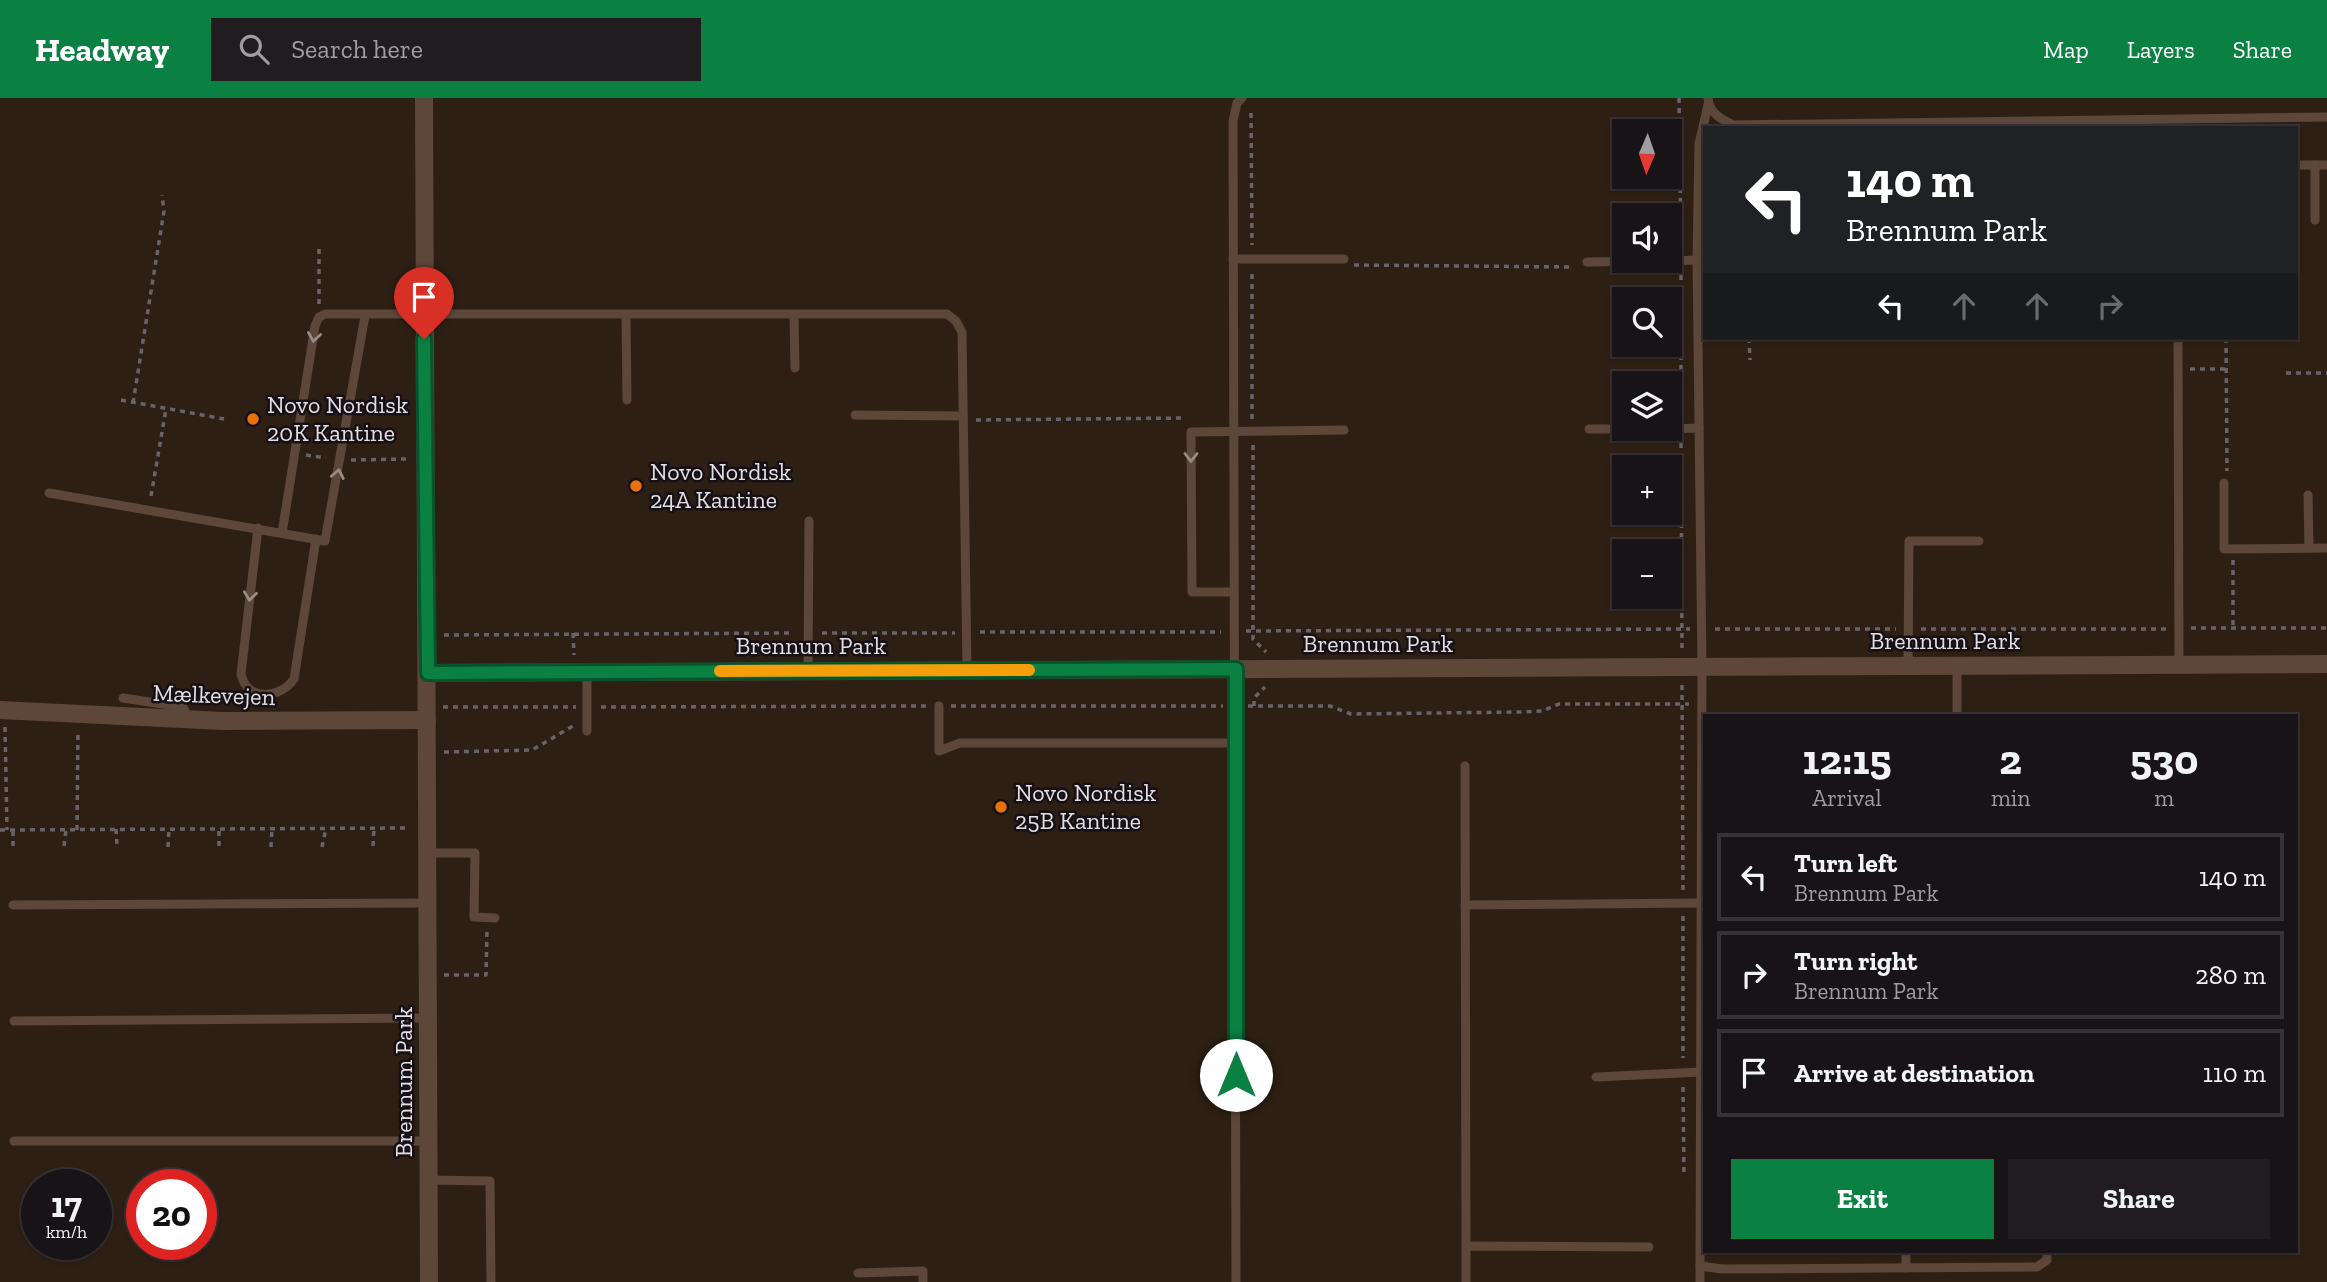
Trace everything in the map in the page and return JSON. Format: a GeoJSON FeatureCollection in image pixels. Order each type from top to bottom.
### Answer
{"type":"FeatureCollection","features":[{"type":"Feature","properties":{"kind":"street","name":"Brennum Park"},"geometry":{"type":"LineString","coordinates":[[424,98],[429,1282]]}},
{"type":"Feature","properties":{"kind":"street","name":"Brennum Park"},"geometry":{"type":"LineString","coordinates":[[428,673],[2327,664]]}},
{"type":"Feature","properties":{"kind":"street","name":"Mælkevejen"},"geometry":{"type":"LineString","coordinates":[[2,710],[189,720],[427,714]]}},
{"type":"Feature","properties":{"kind":"lane"},"geometry":{"type":"LineString","coordinates":[[1236,1282],[1233,121],[1237,103],[1241,98]]}},
{"type":"Feature","properties":{"kind":"lane"},"geometry":{"type":"LineString","coordinates":[[1708,102],[1718,118],[1733,125],[2327,117]]}},
{"type":"Feature","properties":{"kind":"lane"},"geometry":{"type":"LineString","coordinates":[[1700,1282],[1702,629],[1697,260],[1699,144],[1708,102]]}},
{"type":"Feature","properties":{"kind":"lane"},"geometry":{"type":"LineString","coordinates":[[2298,165],[2327,165]]}},
{"type":"Feature","properties":{"kind":"lane"},"geometry":{"type":"LineString","coordinates":[[2315,165],[2315,220]]}},
{"type":"Feature","properties":{"kind":"lane"},"geometry":{"type":"LineString","coordinates":[[1233,259],[1344,262]]}},
{"type":"Feature","properties":{"kind":"lane"},"geometry":{"type":"LineString","coordinates":[[1682,261],[1697,260]]}},
{"type":"Feature","properties":{"kind":"lane"},"geometry":{"type":"LineString","coordinates":[[1587,264],[1612,263]]}},
{"type":"Feature","properties":{"kind":"lane"},"geometry":{"type":"LineString","coordinates":[[282,533],[319,317],[325,314],[947,314],[956,321],[962,332],[967,670]]}},
{"type":"Feature","properties":{"kind":"lane"},"geometry":{"type":"LineString","coordinates":[[794,314],[795,368]]}},
{"type":"Feature","properties":{"kind":"lane"},"geometry":{"type":"LineString","coordinates":[[626,315],[626,400]]}},
{"type":"Feature","properties":{"kind":"lane"},"geometry":{"type":"LineString","coordinates":[[258,528],[241,674],[247,687],[262,695],[279,693],[294,679],[321,540],[341,460],[365,316]]}},
{"type":"Feature","properties":{"kind":"lane"},"geometry":{"type":"LineString","coordinates":[[2178,340],[2179,664]]}},
{"type":"Feature","properties":{"kind":"lane"},"geometry":{"type":"LineString","coordinates":[[855,415],[963,418]]}},
{"type":"Feature","properties":{"kind":"lane"},"geometry":{"type":"LineString","coordinates":[[1682,429],[1699,428]]}},
{"type":"Feature","properties":{"kind":"lane"},"geometry":{"type":"LineString","coordinates":[[1589,429],[1612,429]]}},
{"type":"Feature","properties":{"kind":"lane"},"geometry":{"type":"LineString","coordinates":[[1234,592],[1192,592],[1191,432],[1344,430]]}},
{"type":"Feature","properties":{"kind":"lane"},"geometry":{"type":"LineString","coordinates":[[2224,483],[2224,549],[2327,548]]}},
{"type":"Feature","properties":{"kind":"lane"},"geometry":{"type":"LineString","coordinates":[[49,493],[321,540]]}},
{"type":"Feature","properties":{"kind":"lane"},"geometry":{"type":"LineString","coordinates":[[2308,495],[2309,548]]}},
{"type":"Feature","properties":{"kind":"lane"},"geometry":{"type":"LineString","coordinates":[[808,671],[809,521]]}},
{"type":"Feature","properties":{"kind":"lane"},"geometry":{"type":"LineString","coordinates":[[1908,666],[1909,541],[1979,541]]}},
{"type":"Feature","properties":{"kind":"lane"},"geometry":{"type":"LineString","coordinates":[[1957,666],[1957,714]]}},
{"type":"Feature","properties":{"kind":"lane"},"geometry":{"type":"LineString","coordinates":[[587,672],[587,731]]}},
{"type":"Feature","properties":{"kind":"lane"},"geometry":{"type":"LineString","coordinates":[[123,698],[183,707],[189,720]]}},
{"type":"Feature","properties":{"kind":"lane"},"geometry":{"type":"LineString","coordinates":[[939,706],[939,751],[960,743],[1235,743]]}},
{"type":"Feature","properties":{"kind":"lane"},"geometry":{"type":"LineString","coordinates":[[1465,766],[1466,1282]]}},
{"type":"Feature","properties":{"kind":"lane"},"geometry":{"type":"LineString","coordinates":[[428,853],[475,853],[474,918],[492,918]]}},
{"type":"Feature","properties":{"kind":"lane"},"geometry":{"type":"LineString","coordinates":[[13,905],[428,903]]}},
{"type":"Feature","properties":{"kind":"lane"},"geometry":{"type":"LineString","coordinates":[[1465,905],[1701,903]]}},
{"type":"Feature","properties":{"kind":"lane"},"geometry":{"type":"LineString","coordinates":[[14,1021],[429,1018]]}},
{"type":"Feature","properties":{"kind":"lane"},"geometry":{"type":"LineString","coordinates":[[1596,1077],[1701,1072]]}},
{"type":"Feature","properties":{"kind":"lane"},"geometry":{"type":"LineString","coordinates":[[14,1141],[429,1141]]}},
{"type":"Feature","properties":{"kind":"lane"},"geometry":{"type":"LineString","coordinates":[[429,1180],[489,1181],[491,1282]]}},
{"type":"Feature","properties":{"kind":"lane"},"geometry":{"type":"LineString","coordinates":[[1466,1246],[1649,1247]]}},
{"type":"Feature","properties":{"kind":"lane"},"geometry":{"type":"LineString","coordinates":[[1906,1253],[1906,1268]]}},
{"type":"Feature","properties":{"kind":"lane"},"geometry":{"type":"LineString","coordinates":[[1700,1266],[1722,1269],[2037,1267],[2047,1260],[2047,1253]]}},
{"type":"Feature","properties":{"kind":"lane"},"geometry":{"type":"LineString","coordinates":[[858,1273],[923,1271],[923,1282]]}},
{"type":"Feature","properties":{"kind":"path"},"geometry":{"type":"LineString","coordinates":[[1679,98],[1680,203]]}},
{"type":"Feature","properties":{"kind":"path"},"geometry":{"type":"LineString","coordinates":[[1251,105],[1253,631],[1254,639],[1266,650],[1266,686],[1254,698],[1254,706]]}},
{"type":"Feature","properties":{"kind":"path"},"geometry":{"type":"LineString","coordinates":[[133,402],[164,211],[162,194]]}},
{"type":"Feature","properties":{"kind":"path"},"geometry":{"type":"LineString","coordinates":[[319,317],[320,246]]}},
{"type":"Feature","properties":{"kind":"path"},"geometry":{"type":"LineString","coordinates":[[1344,262],[1587,264]]}},
{"type":"Feature","properties":{"kind":"path"},"geometry":{"type":"LineString","coordinates":[[1681,273],[1681,371]]}},
{"type":"Feature","properties":{"kind":"path"},"geometry":{"type":"LineString","coordinates":[[1749,340],[1750,360]]}},
{"type":"Feature","properties":{"kind":"path"},"geometry":{"type":"LineString","coordinates":[[2224,483],[2227,477],[2226,340]]}},
{"type":"Feature","properties":{"kind":"path"},"geometry":{"type":"LineString","coordinates":[[2178,369],[2226,369]]}},
{"type":"Feature","properties":{"kind":"path"},"geometry":{"type":"LineString","coordinates":[[2286,373],[2327,373]]}},
{"type":"Feature","properties":{"kind":"path"},"geometry":{"type":"LineString","coordinates":[[121,400],[224,419]]}},
{"type":"Feature","properties":{"kind":"path"},"geometry":{"type":"LineString","coordinates":[[149,510],[166,409]]}},
{"type":"Feature","properties":{"kind":"path"},"geometry":{"type":"LineString","coordinates":[[963,418],[1194,418]]}},
{"type":"Feature","properties":{"kind":"path"},"geometry":{"type":"LineString","coordinates":[[1681,441],[1684,1184]]}},
{"type":"Feature","properties":{"kind":"path"},"geometry":{"type":"LineString","coordinates":[[295,453],[341,460],[425,459]]}},
{"type":"Feature","properties":{"kind":"path"},"geometry":{"type":"LineString","coordinates":[[2233,549],[2233,628]]}},
{"type":"Feature","properties":{"kind":"path"},"geometry":{"type":"LineString","coordinates":[[428,635],[2327,628]]}},
{"type":"Feature","properties":{"kind":"path"},"geometry":{"type":"LineString","coordinates":[[427,714],[587,707],[939,706],[1330,706],[1351,713],[1518,712],[1542,711],[1559,705],[1702,704]]}},
{"type":"Feature","properties":{"kind":"path"},"geometry":{"type":"LineString","coordinates":[[2,710],[7,830]]}},
{"type":"Feature","properties":{"kind":"path"},"geometry":{"type":"LineString","coordinates":[[77,830],[78,714]]}},
{"type":"Feature","properties":{"kind":"path"},"geometry":{"type":"LineString","coordinates":[[426,752],[532,750],[573,728]]}},
{"type":"Feature","properties":{"kind":"path"},"geometry":{"type":"LineString","coordinates":[[271,847],[272,828]]}},
{"type":"Feature","properties":{"kind":"path"},"geometry":{"type":"LineString","coordinates":[[322,848],[326,828]]}},
{"type":"Feature","properties":{"kind":"path"},"geometry":{"type":"LineString","coordinates":[[373,846],[374,828]]}},
{"type":"Feature","properties":{"kind":"path"},"geometry":{"type":"LineString","coordinates":[[0,830],[409,828]]}},
{"type":"Feature","properties":{"kind":"path"},"geometry":{"type":"LineString","coordinates":[[168,847],[169,829]]}},
{"type":"Feature","properties":{"kind":"path"},"geometry":{"type":"LineString","coordinates":[[219,829],[219,846]]}},
{"type":"Feature","properties":{"kind":"path"},"geometry":{"type":"LineString","coordinates":[[13,830],[13,845]]}},
{"type":"Feature","properties":{"kind":"path"},"geometry":{"type":"LineString","coordinates":[[64,846],[66,830]]}},
{"type":"Feature","properties":{"kind":"path"},"geometry":{"type":"LineString","coordinates":[[116,830],[117,846]]}},
{"type":"Feature","properties":{"kind":"path"},"geometry":{"type":"LineString","coordinates":[[428,974],[486,975],[492,918]]}},
{"type":"Feature","properties":{"kind":"shaded area"},"geometry":{"type":"Polygon","coordinates":[[[0,98],[2327,98],[2327,1282],[0,1282],[0,98]]]}},
{"type":"Feature","properties":{"kind":"slow traffic"},"geometry":{"type":"LineString","coordinates":[[720,671],[1029,670]]}},
{"type":"Feature","properties":{"kind":"place","name":"Novo Nordisk 20K Kantine"},"geometry":{"type":"Point","coordinates":[253,419]}},
{"type":"Feature","properties":{"kind":"place","name":"Novo Nordisk 24A Kantine"},"geometry":{"type":"Point","coordinates":[636,486]}},
{"type":"Feature","properties":{"kind":"place","name":"Novo Nordisk 25B Kantine"},"geometry":{"type":"Point","coordinates":[1001,807]}},
{"type":"Feature","properties":{"kind":"route"},"geometry":{"type":"LineString","coordinates":[[424,339],[428,673],[1236,669],[1236,1075]]}}]}
